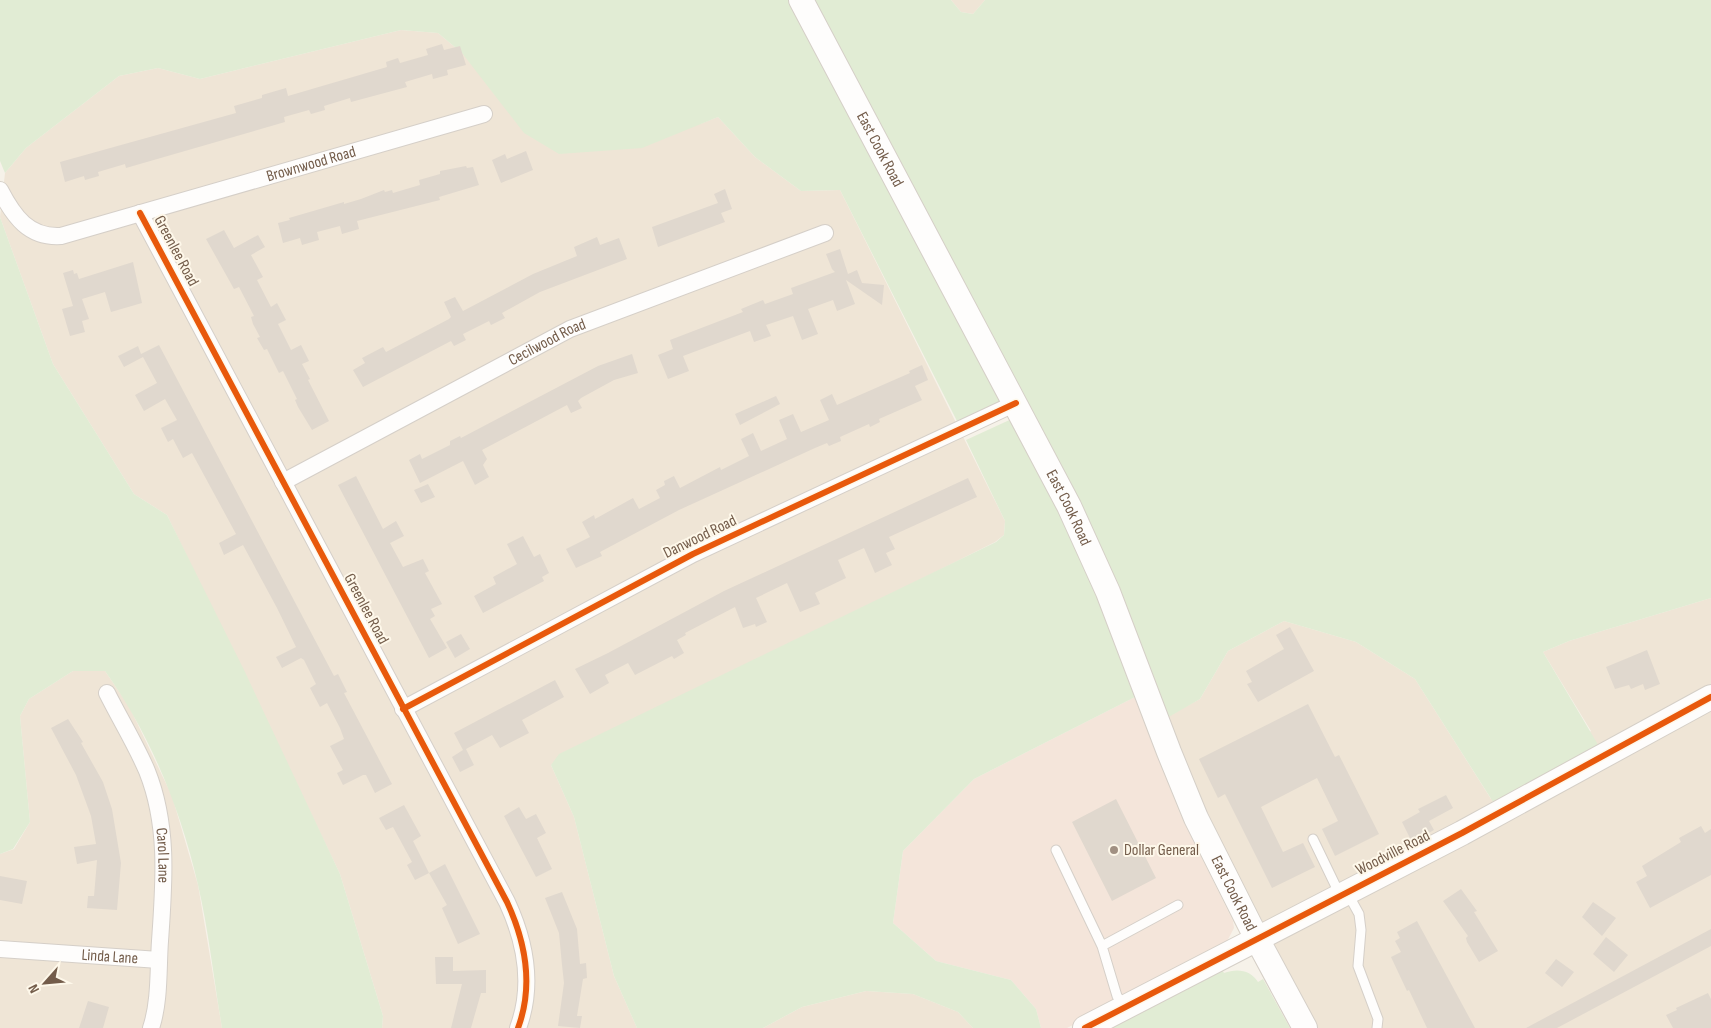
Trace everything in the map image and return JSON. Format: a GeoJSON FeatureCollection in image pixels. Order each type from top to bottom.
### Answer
{"type":"FeatureCollection","features":[{"type":"Feature","properties":{"kind":"main road","name":"East Cook Road"},"geometry":{"type":"LineString","coordinates":[[802,0],[1016,403],[1089,548],[1130,647],[1185,792],[1215,858],[1305,1028]]}},
{"type":"Feature","properties":{"kind":"main road","name":"Woodville Road"},"geometry":{"type":"LineString","coordinates":[[1085,1028],[1462,833],[1711,697]]}},
{"type":"Feature","properties":{"kind":"street","name":"Brownwood Road"},"geometry":{"type":"LineString","coordinates":[[140,213],[484,114]]}},
{"type":"Feature","properties":{"kind":"street","name":"Greenlee Road"},"geometry":{"type":"LineString","coordinates":[[0,190],[12,210],[26,226],[35,233],[46,237],[61,236],[140,213],[520,929],[527,977],[526,1003],[518,1028]]}},
{"type":"Feature","properties":{"kind":"street","name":"Cecilwood Road"},"geometry":{"type":"LineString","coordinates":[[283,482],[570,330],[825,233]]}},
{"type":"Feature","properties":{"kind":"street","name":"Danwood Road"},"geometry":{"type":"LineString","coordinates":[[403,709],[693,554],[1016,403]]}},
{"type":"Feature","properties":{"kind":"street","name":"Carol Lane"},"geometry":{"type":"LineString","coordinates":[[106,694],[146,771],[160,820],[164,858],[159,960],[151,1028]]}},
{"type":"Feature","properties":{"kind":"street","name":"Linda Lane"},"geometry":{"type":"LineString","coordinates":[[0,949],[159,960]]}},
{"type":"Feature","properties":{"kind":"lane"},"geometry":{"type":"LineString","coordinates":[[1313,839],[1343,893],[1359,914],[1361,930],[1358,966],[1378,1019],[1378,1028]]}},
{"type":"Feature","properties":{"kind":"lane"},"geometry":{"type":"LineString","coordinates":[[1056,850],[1102,946],[1117,996],[1125,1007]]}},
{"type":"Feature","properties":{"kind":"lane"},"geometry":{"type":"LineString","coordinates":[[1102,946],[1178,905]]}},
{"type":"Feature","properties":{"kind":"shaded area"},"geometry":{"type":"Polygon","coordinates":[[[951,0],[985,0],[973,14],[961,12],[951,0]]]}},
{"type":"Feature","properties":{"kind":"shaded area"},"geometry":{"type":"Polygon","coordinates":[[[401,30],[438,33],[462,53],[700,124],[718,117],[755,157],[801,191],[840,190],[1005,521],[1004,535],[995,542],[551,765],[574,817],[614,976],[637,1028],[382,1028],[383,1016],[340,874],[167,515],[134,494],[53,364],[0,217],[5,173],[26,148],[119,76],[158,68],[200,79],[401,30]]]}},
{"type":"Feature","properties":{"kind":"shaded area"},"geometry":{"type":"Polygon","coordinates":[[[1711,598],[1711,1028],[1290,1028],[1233,921],[1178,809],[1148,727],[1200,699],[1228,651],[1284,621],[1356,642],[1415,679],[1491,799],[1591,731],[1543,652],[1569,641],[1711,598]]]}},
{"type":"Feature","properties":{"kind":"shaded area"},"geometry":{"type":"Polygon","coordinates":[[[73,671],[105,671],[129,706],[172,796],[198,885],[222,1028],[0,1028],[0,854],[14,849],[30,822],[20,716],[29,699],[73,671]]]}},
{"type":"Feature","properties":{"kind":"shaded area"},"geometry":{"type":"Polygon","coordinates":[[[1137,696],[1178,809],[1233,921],[1234,928],[1225,945],[1067,1028],[1041,1028],[1036,1009],[1011,980],[936,961],[893,923],[903,851],[974,779],[1137,696]]]}},
{"type":"Feature","properties":{"kind":"shaded area"},"geometry":{"type":"Polygon","coordinates":[[[866,991],[913,994],[958,1012],[973,1028],[763,1028],[802,1007],[866,991]]]}},
{"type":"Feature","properties":{"kind":"green space"},"geometry":{"type":"Polygon","coordinates":[[[0,0],[790,0],[1005,399],[958,423],[840,190],[801,191],[755,157],[718,117],[642,148],[559,154],[524,133],[462,53],[438,33],[401,30],[200,79],[158,68],[119,76],[26,148],[5,173],[0,161],[0,0]]]}},
{"type":"Feature","properties":{"kind":"green space"},"geometry":{"type":"Polygon","coordinates":[[[812,0],[951,0],[961,12],[973,14],[985,0],[1711,0],[1711,598],[1569,641],[1543,652],[1600,748],[1495,805],[1415,679],[1356,642],[1284,621],[1228,651],[1200,699],[1167,718],[1065,473],[812,0]]]}},
{"type":"Feature","properties":{"kind":"green space"},"geometry":{"type":"Polygon","coordinates":[[[0,217],[53,364],[134,494],[167,515],[245,672],[340,874],[383,1016],[382,1028],[222,1028],[202,903],[183,829],[150,747],[136,720],[105,671],[73,671],[29,699],[20,716],[30,822],[13,849],[0,854],[0,217]]]}},
{"type":"Feature","properties":{"kind":"green space"},"geometry":{"type":"Polygon","coordinates":[[[1016,417],[1079,548],[1137,696],[974,779],[903,851],[893,923],[936,961],[1011,980],[1036,1009],[1041,1028],[973,1028],[958,1012],[913,994],[866,991],[802,1007],[763,1028],[637,1028],[614,976],[574,817],[551,765],[559,754],[996,542],[1004,535],[1005,521],[966,440],[1016,417]]]}},
{"type":"Feature","properties":{"kind":"green space"},"geometry":{"type":"Polygon","coordinates":[[[1221,968],[1224,973],[1243,971],[1252,975],[1258,982],[1263,979],[1290,1028],[1105,1028],[1221,968]]]}},
{"type":"Feature","properties":{"kind":"building"},"geometry":{"type":"Polygon","coordinates":[[[442,44],[444,50],[460,46],[466,65],[447,70],[448,75],[433,79],[432,74],[405,82],[407,87],[351,102],[350,98],[324,106],[325,110],[311,114],[309,110],[284,117],[285,122],[126,168],[125,164],[98,172],[99,176],[85,180],[84,176],[65,182],[60,162],[236,113],[234,106],[262,98],[262,95],[286,88],[288,96],[387,67],[386,62],[398,58],[400,63],[428,55],[426,49],[442,44]]]}},
{"type":"Feature","properties":{"kind":"building"},"geometry":{"type":"Polygon","coordinates":[[[526,151],[533,170],[501,183],[492,160],[505,154],[507,159],[526,151]]]}},
{"type":"Feature","properties":{"kind":"building"},"geometry":{"type":"Polygon","coordinates":[[[466,166],[467,168],[473,167],[479,185],[439,197],[440,200],[357,221],[359,229],[342,234],[340,226],[317,232],[319,240],[302,245],[300,238],[283,243],[278,223],[290,220],[289,218],[361,199],[384,190],[385,192],[392,190],[393,193],[420,185],[419,180],[440,174],[440,171],[466,166]]]}},
{"type":"Feature","properties":{"kind":"building"},"geometry":{"type":"Polygon","coordinates":[[[725,189],[732,209],[721,213],[725,222],[658,247],[652,227],[718,203],[714,194],[725,189]]]}},
{"type":"Feature","properties":{"kind":"building"},"geometry":{"type":"Polygon","coordinates":[[[224,230],[234,248],[258,235],[265,247],[251,255],[263,277],[257,280],[271,307],[277,303],[286,320],[278,324],[291,350],[301,345],[309,361],[302,364],[329,421],[312,430],[298,407],[295,400],[297,399],[283,371],[279,373],[267,349],[264,350],[257,338],[260,337],[251,317],[254,316],[239,287],[234,289],[206,239],[224,230]]]}},
{"type":"Feature","properties":{"kind":"building"},"geometry":{"type":"Polygon","coordinates":[[[597,237],[600,245],[619,238],[627,259],[540,292],[502,313],[505,318],[491,325],[489,321],[463,334],[466,340],[454,346],[451,341],[363,387],[353,370],[365,363],[362,358],[383,347],[386,352],[449,319],[451,317],[444,302],[455,297],[463,311],[533,274],[577,256],[574,247],[597,237]]]}},
{"type":"Feature","properties":{"kind":"building"},"geometry":{"type":"Polygon","coordinates":[[[840,249],[848,274],[857,270],[862,283],[884,285],[882,305],[846,280],[855,304],[837,311],[833,300],[808,309],[818,334],[802,340],[793,316],[766,325],[771,336],[754,342],[750,331],[683,356],[689,371],[668,379],[658,355],[673,349],[670,340],[743,312],[741,309],[763,300],[765,304],[793,294],[791,288],[835,272],[826,254],[840,249]]]}},
{"type":"Feature","properties":{"kind":"building"},"geometry":{"type":"Polygon","coordinates":[[[133,262],[142,303],[111,312],[105,292],[82,299],[89,319],[82,321],[85,332],[70,336],[62,309],[73,306],[63,273],[73,270],[74,274],[77,273],[79,279],[133,262]]]}},
{"type":"Feature","properties":{"kind":"building"},"geometry":{"type":"Polygon","coordinates":[[[159,345],[334,676],[338,674],[347,692],[344,693],[392,784],[375,793],[366,775],[343,785],[337,773],[343,770],[330,746],[344,739],[340,728],[327,703],[320,707],[310,688],[316,684],[304,660],[301,658],[282,668],[276,657],[296,647],[243,545],[224,555],[219,543],[236,534],[192,453],[183,458],[173,439],[168,442],[161,428],[177,420],[165,399],[144,411],[135,395],[157,383],[143,357],[124,367],[118,356],[138,346],[141,354],[159,345]]]}},
{"type":"Feature","properties":{"kind":"building"},"geometry":{"type":"Polygon","coordinates":[[[632,354],[638,373],[614,380],[581,398],[578,401],[582,408],[571,413],[567,405],[482,450],[487,459],[483,465],[489,477],[475,485],[463,461],[420,483],[409,460],[420,454],[422,459],[450,445],[450,441],[460,436],[461,438],[598,366],[632,354]]]}},
{"type":"Feature","properties":{"kind":"building"},"geometry":{"type":"Polygon","coordinates":[[[922,365],[928,380],[915,386],[922,400],[879,419],[880,422],[870,427],[869,424],[840,437],[841,441],[829,446],[827,443],[815,448],[679,510],[600,552],[602,556],[576,568],[566,549],[590,537],[582,522],[594,515],[595,519],[633,498],[639,509],[660,498],[656,490],[665,485],[664,481],[674,476],[680,488],[720,467],[721,470],[749,456],[741,439],[753,433],[761,451],[787,439],[779,420],[793,414],[801,432],[829,420],[820,400],[832,394],[837,405],[910,373],[909,371],[922,365]]]}},
{"type":"Feature","properties":{"kind":"building"},"geometry":{"type":"Polygon","coordinates":[[[776,396],[780,404],[740,425],[735,414],[776,396]]]}},
{"type":"Feature","properties":{"kind":"building"},"geometry":{"type":"Polygon","coordinates":[[[356,476],[383,529],[396,521],[404,536],[390,543],[403,567],[423,559],[429,571],[425,573],[442,604],[431,609],[435,616],[430,619],[447,648],[429,658],[338,485],[356,476]]]}},
{"type":"Feature","properties":{"kind":"building"},"geometry":{"type":"Polygon","coordinates":[[[968,478],[977,497],[889,537],[895,549],[886,553],[892,565],[875,573],[864,548],[838,560],[846,578],[815,593],[820,604],[800,612],[787,583],[756,598],[767,622],[756,627],[755,624],[743,628],[735,607],[685,633],[686,635],[677,640],[684,653],[674,659],[672,656],[635,675],[628,663],[605,675],[609,683],[590,694],[575,669],[724,591],[968,478]]]}},
{"type":"Feature","properties":{"kind":"building"},"geometry":{"type":"Polygon","coordinates":[[[428,484],[435,497],[421,503],[414,490],[428,484]]]}},
{"type":"Feature","properties":{"kind":"building"},"geometry":{"type":"Polygon","coordinates":[[[523,536],[534,557],[540,554],[549,573],[542,577],[544,581],[483,613],[474,596],[496,584],[493,577],[517,564],[507,544],[523,536]]]}},
{"type":"Feature","properties":{"kind":"building"},"geometry":{"type":"Polygon","coordinates":[[[1290,627],[1314,671],[1258,702],[1247,684],[1252,682],[1246,671],[1284,649],[1276,635],[1290,627]]]}},
{"type":"Feature","properties":{"kind":"building"},"geometry":{"type":"Polygon","coordinates":[[[461,634],[470,649],[455,658],[446,642],[461,634]]]}},
{"type":"Feature","properties":{"kind":"building"},"geometry":{"type":"Polygon","coordinates":[[[1647,650],[1660,684],[1645,690],[1643,684],[1631,689],[1629,685],[1615,689],[1606,667],[1647,650]]]}},
{"type":"Feature","properties":{"kind":"building"},"geometry":{"type":"Polygon","coordinates":[[[555,680],[564,697],[522,720],[529,733],[500,748],[492,735],[466,749],[474,765],[460,772],[452,757],[463,750],[454,733],[555,680]]]}},
{"type":"Feature","properties":{"kind":"building"},"geometry":{"type":"Polygon","coordinates":[[[1308,704],[1335,757],[1339,755],[1379,834],[1335,856],[1322,829],[1338,821],[1317,778],[1261,807],[1283,852],[1303,843],[1315,867],[1272,888],[1225,794],[1218,798],[1199,759],[1308,704]]]}},
{"type":"Feature","properties":{"kind":"building"},"geometry":{"type":"Polygon","coordinates":[[[68,719],[83,742],[81,743],[103,782],[112,809],[121,863],[117,910],[87,908],[88,896],[94,896],[97,860],[77,864],[74,847],[96,844],[91,816],[76,775],[51,728],[68,719]]]}},
{"type":"Feature","properties":{"kind":"building"},"geometry":{"type":"Polygon","coordinates":[[[1446,795],[1453,808],[1429,821],[1434,830],[1412,842],[1402,822],[1420,812],[1418,809],[1446,795]]]}},
{"type":"Feature","properties":{"kind":"building","name":"Dollar General"},"geometry":{"type":"Polygon","coordinates":[[[1116,799],[1156,878],[1112,901],[1072,822],[1116,799]]]}},
{"type":"Feature","properties":{"kind":"building"},"geometry":{"type":"Polygon","coordinates":[[[404,805],[421,836],[413,841],[429,873],[415,880],[407,865],[412,862],[393,827],[386,830],[379,818],[404,805]]]}},
{"type":"Feature","properties":{"kind":"building"},"geometry":{"type":"Polygon","coordinates":[[[519,807],[526,819],[536,814],[546,833],[537,838],[552,869],[536,877],[504,816],[519,807]]]}},
{"type":"Feature","properties":{"kind":"building"},"geometry":{"type":"Polygon","coordinates":[[[1701,826],[1705,833],[1711,829],[1711,875],[1650,908],[1636,882],[1647,876],[1642,866],[1681,842],[1679,838],[1701,826]]]}},
{"type":"Feature","properties":{"kind":"building"},"geometry":{"type":"Polygon","coordinates":[[[445,864],[480,934],[458,944],[442,908],[447,905],[429,873],[445,864]]]}},
{"type":"Feature","properties":{"kind":"building"},"geometry":{"type":"Polygon","coordinates":[[[0,876],[27,881],[22,904],[0,900],[0,876]]]}},
{"type":"Feature","properties":{"kind":"building"},"geometry":{"type":"Polygon","coordinates":[[[1461,889],[1477,911],[1474,912],[1498,951],[1479,962],[1467,942],[1466,938],[1468,936],[1443,901],[1461,889]]]}},
{"type":"Feature","properties":{"kind":"building"},"geometry":{"type":"Polygon","coordinates":[[[562,892],[577,929],[580,964],[586,963],[587,978],[583,979],[577,1016],[582,1016],[580,1028],[558,1026],[564,983],[559,933],[545,898],[562,892]]]}},
{"type":"Feature","properties":{"kind":"building"},"geometry":{"type":"Polygon","coordinates":[[[1593,902],[1616,918],[1602,936],[1582,917],[1593,902]]]}},
{"type":"Feature","properties":{"kind":"building"},"geometry":{"type":"Polygon","coordinates":[[[1417,921],[1475,1028],[1427,1028],[1391,957],[1401,952],[1395,941],[1400,938],[1397,932],[1417,921]]]}},
{"type":"Feature","properties":{"kind":"building"},"geometry":{"type":"Polygon","coordinates":[[[1711,929],[1711,946],[1557,1028],[1526,1028],[1711,929]]]}},
{"type":"Feature","properties":{"kind":"building"},"geometry":{"type":"Polygon","coordinates":[[[1606,937],[1628,955],[1614,972],[1593,954],[1606,937]]]}},
{"type":"Feature","properties":{"kind":"building"},"geometry":{"type":"Polygon","coordinates":[[[435,957],[453,957],[453,971],[486,970],[486,993],[481,993],[471,1028],[451,1028],[462,984],[436,984],[435,957]]]}},
{"type":"Feature","properties":{"kind":"building"},"geometry":{"type":"Polygon","coordinates":[[[1556,959],[1574,972],[1562,987],[1545,973],[1556,959]]]}},
{"type":"Feature","properties":{"kind":"building"},"geometry":{"type":"Polygon","coordinates":[[[1708,993],[1711,999],[1711,1028],[1673,1028],[1666,1015],[1677,1010],[1676,1008],[1708,993]]]}},
{"type":"Feature","properties":{"kind":"building"},"geometry":{"type":"Polygon","coordinates":[[[88,1001],[109,1007],[103,1028],[79,1028],[88,1001]]]}},
{"type":"Feature","properties":{"kind":"cycle path"},"geometry":{"type":"LineString","coordinates":[[140,213],[514,917],[523,949],[527,980],[526,996],[518,1028]]}},
{"type":"Feature","properties":{"kind":"cycle path"},"geometry":{"type":"LineString","coordinates":[[403,709],[693,554],[1016,403]]}},
{"type":"Feature","properties":{"kind":"cycle path"},"geometry":{"type":"LineString","coordinates":[[1085,1028],[1462,833],[1711,697]]}},
{"type":"Feature","properties":{"kind":"place","name":"Dollar General"},"geometry":{"type":"Point","coordinates":[1114,850]}}]}
